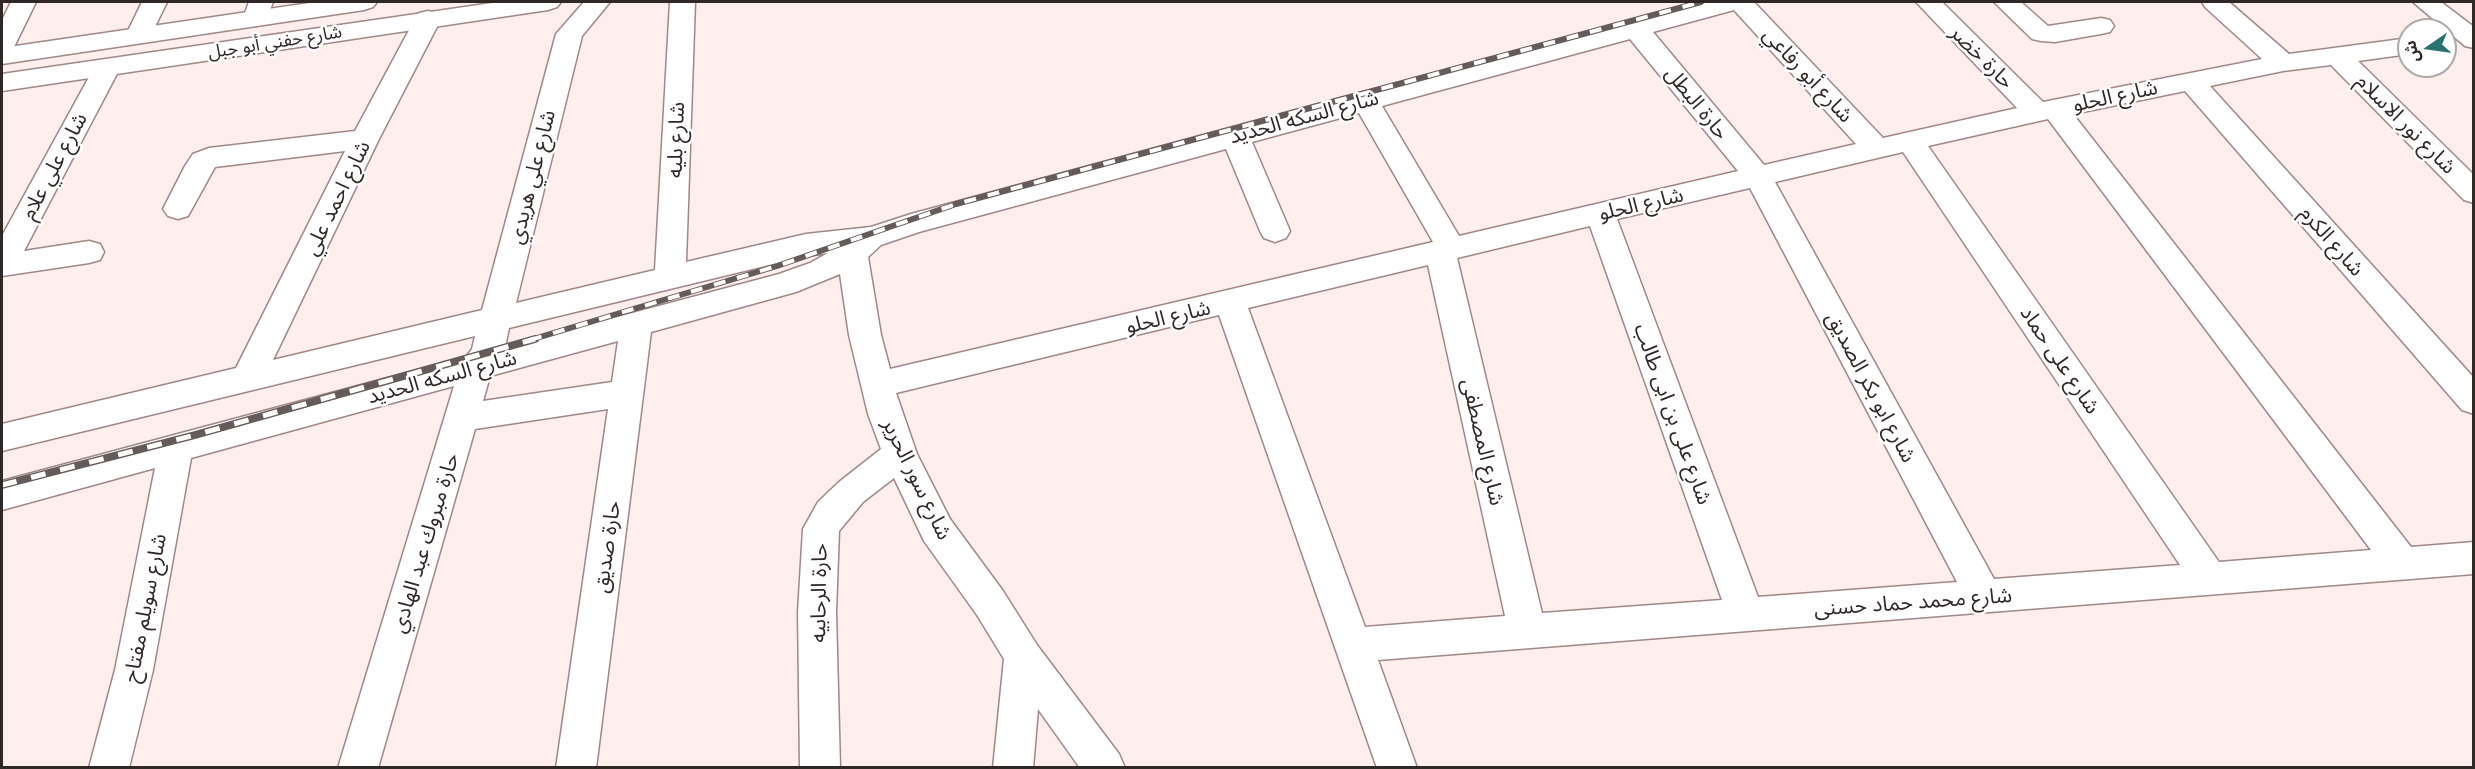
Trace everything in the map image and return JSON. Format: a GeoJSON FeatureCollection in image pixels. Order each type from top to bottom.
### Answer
{"type":"FeatureCollection","features":[{"type":"Feature","properties":{"kind":"street"},"geometry":{"type":"LineString","coordinates":[[2,45],[23,2]]}},
{"type":"Feature","properties":{"kind":"street"},"geometry":{"type":"LineString","coordinates":[[139,35],[154,2]]}},
{"type":"Feature","properties":{"kind":"street","name":"شارع حفني أبو جبل"},"geometry":{"type":"LineString","coordinates":[[2,56],[139,35],[258,10],[364,2]]}},
{"type":"Feature","properties":{"kind":"street","name":"شارع حفني أبو جبل"},"geometry":{"type":"LineString","coordinates":[[2,84],[548,2]]}},
{"type":"Feature","properties":{"kind":"street"},"geometry":{"type":"LineString","coordinates":[[554,2],[569,34]]}},
{"type":"Feature","properties":{"kind":"street","name":"شارع علي هريدي"},"geometry":{"type":"LineString","coordinates":[[496,320],[569,34],[597,2]]}},
{"type":"Feature","properties":{"kind":"street","name":"شارع بليه"},"geometry":{"type":"LineString","coordinates":[[670,279],[682,2]]}},
{"type":"Feature","properties":{"kind":"street","name":"شارع السكه الحديد"},"geometry":{"type":"LineString","coordinates":[[2,495],[785,285],[821,271],[862,245],[911,224],[1365,100],[1738,2]]}},
{"type":"Feature","properties":{"kind":"street","name":"شارع أبو رفاعي"},"geometry":{"type":"LineString","coordinates":[[1738,2],[1877,149]]}},
{"type":"Feature","properties":{"kind":"street","name":"حارة خضر"},"geometry":{"type":"LineString","coordinates":[[1928,2],[2046,111],[2402,563]]}},
{"type":"Feature","properties":{"kind":"street"},"geometry":{"type":"LineString","coordinates":[[2007,2],[2041,33],[2055,34],[2101,26]]}},
{"type":"Feature","properties":{"kind":"street"},"geometry":{"type":"LineString","coordinates":[[2214,2],[2283,63]]}},
{"type":"Feature","properties":{"kind":"street"},"geometry":{"type":"LineString","coordinates":[[2427,2],[2473,38]]}},
{"type":"Feature","properties":{"kind":"street","name":"شارع احمد علي"},"geometry":{"type":"LineString","coordinates":[[247,378],[365,139],[428,19]]}},
{"type":"Feature","properties":{"kind":"street","name":"حارة البطل"},"geometry":{"type":"LineString","coordinates":[[1636,29],[1758,177]]}},
{"type":"Feature","properties":{"kind":"street"},"geometry":{"type":"LineString","coordinates":[[2457,40],[2473,38]]}},
{"type":"Feature","properties":{"kind":"street","name":"شارع الحلو"},"geometry":{"type":"LineString","coordinates":[[878,385],[1910,141],[2190,80],[2283,63],[2397,48]]}},
{"type":"Feature","properties":{"kind":"street","name":"شارع نور الاسلام"},"geometry":{"type":"LineString","coordinates":[[2337,56],[2474,193]]}},
{"type":"Feature","properties":{"kind":"street"},"geometry":{"type":"LineString","coordinates":[[1798,65],[1827,59]]}},
{"type":"Feature","properties":{"kind":"street","name":"شارع علي علام"},"geometry":{"type":"LineString","coordinates":[[2,264],[107,68]]}},
{"type":"Feature","properties":{"kind":"street","name":"شارع الكرم"},"geometry":{"type":"LineString","coordinates":[[2190,80],[2474,401]]}},
{"type":"Feature","properties":{"kind":"street","name":"شارع المصطفى"},"geometry":{"type":"LineString","coordinates":[[1365,100],[1446,251],[1527,632]]}},
{"type":"Feature","properties":{"kind":"street"},"geometry":{"type":"LineString","coordinates":[[1235,135],[1275,231]]}},
{"type":"Feature","properties":{"kind":"street"},"geometry":{"type":"LineString","coordinates":[[178,209],[199,166],[209,158],[365,139]]}},
{"type":"Feature","properties":{"kind":"street","name":"شارع على حماد"},"geometry":{"type":"LineString","coordinates":[[1910,141],[2210,579]]}},
{"type":"Feature","properties":{"kind":"street","name":"شارع ابو بكر الصديق"},"geometry":{"type":"LineString","coordinates":[[1758,177],[1984,597]]}},
{"type":"Feature","properties":{"kind":"street","name":"شارع على بن ابى طالب"},"geometry":{"type":"LineString","coordinates":[[1600,213],[1746,615]]}},
{"type":"Feature","properties":{"kind":"street","name":"شارع السكه الحديد"},"geometry":{"type":"LineString","coordinates":[[2,437],[806,245],[862,245]]}},
{"type":"Feature","properties":{"kind":"street","name":"شارع سور الحرير"},"geometry":{"type":"LineString","coordinates":[[862,245],[865,335],[885,414],[900,454],[937,530],[990,603],[1023,657],[1105,768]]}},
{"type":"Feature","properties":{"kind":"street"},"geometry":{"type":"LineString","coordinates":[[2,264],[89,252]]}},
{"type":"Feature","properties":{"kind":"street"},"geometry":{"type":"LineString","coordinates":[[1230,302],[1397,768]]}},
{"type":"Feature","properties":{"kind":"street","name":"حارة مبروك عبد الهادي"},"geometry":{"type":"LineString","coordinates":[[358,768],[476,368],[487,353],[496,320]]}},
{"type":"Feature","properties":{"kind":"street","name":"حارة صديق"},"geometry":{"type":"LineString","coordinates":[[576,768],[636,326]]}},
{"type":"Feature","properties":{"kind":"street"},"geometry":{"type":"LineString","coordinates":[[463,417],[628,393]]}},
{"type":"Feature","properties":{"kind":"street","name":"شارع سويلم مفتاح"},"geometry":{"type":"LineString","coordinates":[[109,768],[134,670],[176,448]]}},
{"type":"Feature","properties":{"kind":"street","name":"حارة الرحابيه"},"geometry":{"type":"LineString","coordinates":[[820,768],[817,612],[821,529],[831,513],[851,492],[900,454]]}},
{"type":"Feature","properties":{"kind":"street","name":"شارع محمد حماد حسنى"},"geometry":{"type":"LineString","coordinates":[[1353,645],[2474,558]]}},
{"type":"Feature","properties":{"kind":"street"},"geometry":{"type":"LineString","coordinates":[[1013,768],[1023,657]]}},
{"type":"Feature","properties":{"kind":"railway"},"geometry":{"type":"LineString","coordinates":[[530,340],[777,266],[956,204],[1701,2]]}},
{"type":"Feature","properties":{"kind":"railway"},"geometry":{"type":"LineString","coordinates":[[2,485],[195,435],[535,339]]}}]}
